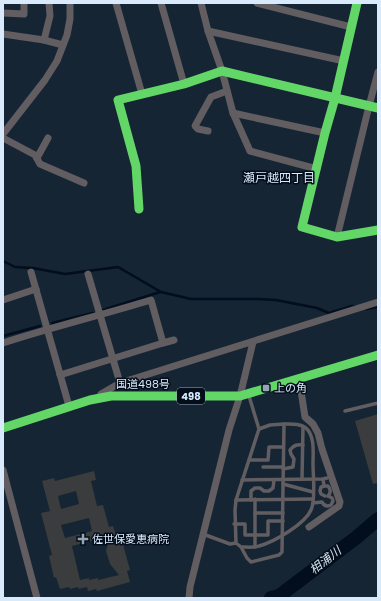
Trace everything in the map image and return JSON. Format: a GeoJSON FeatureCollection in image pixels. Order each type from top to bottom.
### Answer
{"type":"FeatureCollection","features":[{"type":"Feature","properties":{"kind":"main road"},"geometry":{"type":"LineString","coordinates":[[357,3],[335,98],[302,227],[337,237],[378,230]]}},
{"type":"Feature","properties":{"kind":"main road"},"geometry":{"type":"LineString","coordinates":[[138,209],[136,166],[118,100],[184,84],[222,71],[373,107]]}},
{"type":"Feature","properties":{"kind":"main road","name":"国道498号"},"geometry":{"type":"LineString","coordinates":[[3,428],[90,400],[111,396],[244,395],[378,355]]}},
{"type":"Feature","properties":{"kind":"street"},"geometry":{"type":"LineString","coordinates":[[3,13],[24,14],[24,3]]}},
{"type":"Feature","properties":{"kind":"street"},"geometry":{"type":"LineString","coordinates":[[44,40],[50,16],[49,3]]}},
{"type":"Feature","properties":{"kind":"street"},"geometry":{"type":"LineString","coordinates":[[3,134],[45,80],[57,61],[67,36],[70,19],[70,3]]}},
{"type":"Feature","properties":{"kind":"street"},"geometry":{"type":"LineString","coordinates":[[116,3],[142,94]]}},
{"type":"Feature","properties":{"kind":"street"},"geometry":{"type":"LineString","coordinates":[[161,3],[184,84]]}},
{"type":"Feature","properties":{"kind":"street"},"geometry":{"type":"LineString","coordinates":[[201,3],[233,113],[250,151],[316,169]]}},
{"type":"Feature","properties":{"kind":"street"},"geometry":{"type":"LineString","coordinates":[[257,3],[351,27]]}},
{"type":"Feature","properties":{"kind":"street"},"geometry":{"type":"LineString","coordinates":[[208,31],[344,61]]}},
{"type":"Feature","properties":{"kind":"street"},"geometry":{"type":"LineString","coordinates":[[3,34],[44,40],[63,45]]}},
{"type":"Feature","properties":{"kind":"street"},"geometry":{"type":"LineString","coordinates":[[337,237],[373,107],[378,72]]}},
{"type":"Feature","properties":{"kind":"street"},"geometry":{"type":"LineString","coordinates":[[208,131],[195,126],[211,97],[227,91]]}},
{"type":"Feature","properties":{"kind":"street"},"geometry":{"type":"LineString","coordinates":[[233,113],[325,133]]}},
{"type":"Feature","properties":{"kind":"street"},"geometry":{"type":"LineString","coordinates":[[3,138],[35,155],[40,164],[84,184]]}},
{"type":"Feature","properties":{"kind":"street"},"geometry":{"type":"LineString","coordinates":[[37,158],[48,138]]}},
{"type":"Feature","properties":{"kind":"street"},"geometry":{"type":"LineString","coordinates":[[30,272],[70,406]]}},
{"type":"Feature","properties":{"kind":"street"},"geometry":{"type":"LineString","coordinates":[[88,274],[120,383]]}},
{"type":"Feature","properties":{"kind":"street"},"geometry":{"type":"LineString","coordinates":[[3,300],[36,290]]}},
{"type":"Feature","properties":{"kind":"street"},"geometry":{"type":"LineString","coordinates":[[3,343],[151,300],[164,343]]}},
{"type":"Feature","properties":{"kind":"street"},"geometry":{"type":"LineString","coordinates":[[90,400],[120,383],[378,302]]}},
{"type":"Feature","properties":{"kind":"street"},"geometry":{"type":"LineString","coordinates":[[60,375],[174,340]]}},
{"type":"Feature","properties":{"kind":"street"},"geometry":{"type":"LineString","coordinates":[[189,598],[190,587],[229,430],[244,395],[253,342]]}},
{"type":"Feature","properties":{"kind":"street"},"geometry":{"type":"LineString","coordinates":[[299,378],[305,418],[313,424],[318,433],[340,502],[339,506],[309,527]]}},
{"type":"Feature","properties":{"kind":"street"},"geometry":{"type":"LineString","coordinates":[[3,470],[37,598]]}},
{"type":"Feature","properties":{"kind":"lane"},"geometry":{"type":"LineString","coordinates":[[244,395],[259,430],[236,500],[234,524],[236,543],[241,547],[251,562],[279,555],[282,552],[284,424]]}},
{"type":"Feature","properties":{"kind":"lane"},"geometry":{"type":"LineString","coordinates":[[345,411],[378,402]]}},
{"type":"Feature","properties":{"kind":"lane"},"geometry":{"type":"LineString","coordinates":[[241,547],[255,547],[282,536],[304,519],[311,510],[313,501],[313,443],[306,428],[299,424],[284,424],[270,425],[259,430]]}},
{"type":"Feature","properties":{"kind":"lane"},"geometry":{"type":"LineString","coordinates":[[302,479],[303,426]]}},
{"type":"Feature","properties":{"kind":"lane"},"geometry":{"type":"LineString","coordinates":[[263,467],[293,467],[294,459],[290,450],[293,446],[298,444],[303,445]]}},
{"type":"Feature","properties":{"kind":"lane"},"geometry":{"type":"LineString","coordinates":[[249,460],[268,460],[269,447],[283,447]]}},
{"type":"Feature","properties":{"kind":"lane"},"geometry":{"type":"LineString","coordinates":[[267,473],[268,467]]}},
{"type":"Feature","properties":{"kind":"lane"},"geometry":{"type":"LineString","coordinates":[[236,500],[283,499],[322,502],[327,506],[331,505],[333,501],[332,498],[321,494],[321,487],[324,486],[325,478],[242,480]]}},
{"type":"Feature","properties":{"kind":"lane"},"geometry":{"type":"LineString","coordinates":[[255,547],[253,500],[250,495],[251,491],[255,488],[260,488],[264,491],[269,491],[273,488],[274,480]]}},
{"type":"Feature","properties":{"kind":"lane"},"geometry":{"type":"LineString","coordinates":[[283,484],[313,492]]}},
{"type":"Feature","properties":{"kind":"lane"},"geometry":{"type":"LineString","coordinates":[[322,502],[323,498],[331,493],[331,489],[328,486],[324,486]]}},
{"type":"Feature","properties":{"kind":"lane"},"geometry":{"type":"LineString","coordinates":[[254,514],[269,511],[283,513]]}},
{"type":"Feature","properties":{"kind":"lane"},"geometry":{"type":"LineString","coordinates":[[234,524],[245,524],[245,536],[268,535],[268,521],[283,521]]}},
{"type":"Feature","properties":{"kind":"lane"},"geometry":{"type":"LineString","coordinates":[[203,534],[230,544],[236,543]]}},
{"type":"Feature","properties":{"kind":"building"},"geometry":{"type":"Polygon","coordinates":[[[378,414],[378,483],[373,484],[355,421],[378,414]]]}},
{"type":"Feature","properties":{"kind":"building"},"geometry":{"type":"Polygon","coordinates":[[[94,471],[96,480],[91,481],[97,506],[103,505],[109,527],[113,526],[117,538],[121,537],[130,570],[127,571],[130,582],[97,591],[96,589],[88,591],[87,587],[79,589],[78,587],[70,589],[69,587],[60,589],[56,577],[54,578],[49,556],[52,555],[41,513],[50,511],[42,481],[54,478],[55,481],[94,471]],[[76,491],[58,496],[61,509],[79,504],[76,491]],[[89,518],[61,525],[65,538],[92,531],[89,518]],[[110,536],[72,546],[80,580],[98,578],[98,580],[119,575],[110,564],[106,551],[110,536]]]}},
{"type":"Feature","properties":{"kind":"waterway"},"geometry":{"type":"LineString","coordinates":[[3,261],[15,267],[33,268],[65,274],[118,267],[161,292],[191,299],[276,300],[317,308],[329,313],[352,306],[356,307]]}},
{"type":"Feature","properties":{"kind":"waterway"},"geometry":{"type":"LineString","coordinates":[[103,310],[160,292]]}},
{"type":"Feature","properties":{"kind":"waterway"},"geometry":{"type":"LineString","coordinates":[[366,309],[378,307]]}},
{"type":"Feature","properties":{"kind":"waterway"},"geometry":{"type":"LineString","coordinates":[[52,323],[93,313]]}},
{"type":"Feature","properties":{"kind":"waterway"},"geometry":{"type":"LineString","coordinates":[[3,337],[40,326]]}},
{"type":"Feature","properties":{"kind":"waterway","name":"相浦川"},"geometry":{"type":"LineString","coordinates":[[271,598],[279,596],[357,537],[378,519]]}},
{"type":"Feature","properties":{"kind":"traffic: fast"},"geometry":{"type":"LineString","coordinates":[[357,3],[335,98],[302,227],[337,237],[378,230]]}},
{"type":"Feature","properties":{"kind":"traffic: fast"},"geometry":{"type":"LineString","coordinates":[[139,209],[136,166],[118,100],[184,84],[222,71],[378,108]]}},
{"type":"Feature","properties":{"kind":"traffic: fast"},"geometry":{"type":"LineString","coordinates":[[3,428],[90,400],[111,396],[240,396],[378,355]]}},
{"type":"Feature","properties":{"kind":"place","name":"上の角"},"geometry":{"type":"Point","coordinates":[266,388]}},
{"type":"Feature","properties":{"kind":"place","name":"佐世保愛恵病院"},"geometry":{"type":"Point","coordinates":[83,539]}},
{"type":"Feature","properties":{"kind":"district","name":"瀬戸越四丁目"},"geometry":{"type":"Point","coordinates":[279,177]}}]}
